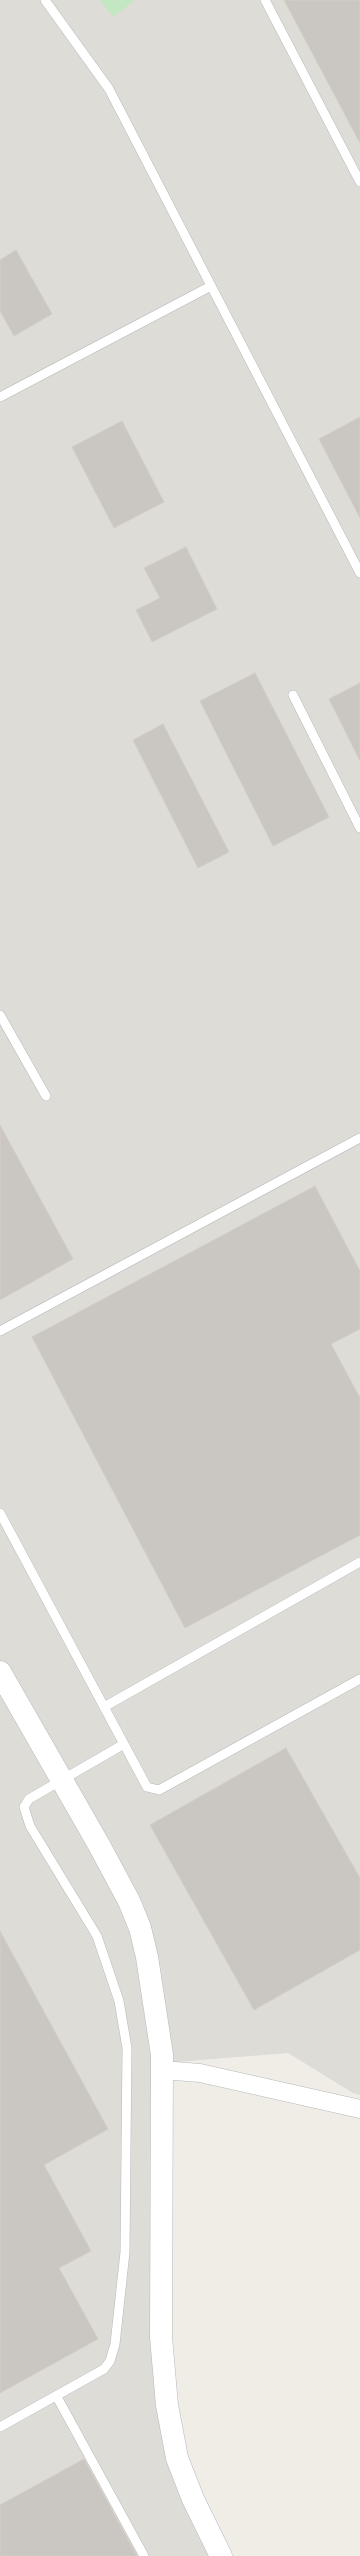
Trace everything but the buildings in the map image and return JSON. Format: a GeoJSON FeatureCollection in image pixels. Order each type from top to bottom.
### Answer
{"type":"FeatureCollection","features":[{"type":"Feature","properties":{"kind":"street"},"geometry":{"type":"LineString","coordinates":[[0,1672],[62,1779],[136,1916],[153,1993],[162,2070],[161,2337],[167,2405],[177,2458],[193,2499],[220,2556]]}},
{"type":"Feature","properties":{"kind":"street"},"geometry":{"type":"LineString","coordinates":[[162,2070],[200,2072],[360,2109]]}},
{"type":"Feature","properties":{"kind":"lane"},"geometry":{"type":"LineString","coordinates":[[45,0],[109,89],[360,574]]}},
{"type":"Feature","properties":{"kind":"lane"},"geometry":{"type":"LineString","coordinates":[[265,0],[360,182]]}},
{"type":"Feature","properties":{"kind":"lane"},"geometry":{"type":"LineString","coordinates":[[0,397],[211,286]]}},
{"type":"Feature","properties":{"kind":"lane"},"geometry":{"type":"LineString","coordinates":[[293,695],[360,828]]}},
{"type":"Feature","properties":{"kind":"lane"},"geometry":{"type":"LineString","coordinates":[[0,1015],[46,1096]]}},
{"type":"Feature","properties":{"kind":"lane"},"geometry":{"type":"LineString","coordinates":[[0,1331],[360,1138]]}},
{"type":"Feature","properties":{"kind":"lane"},"geometry":{"type":"LineString","coordinates":[[0,1513],[147,1787],[159,1790],[360,1679]]}},
{"type":"Feature","properties":{"kind":"lane"},"geometry":{"type":"LineString","coordinates":[[104,1707],[360,1562]]}},
{"type":"Feature","properties":{"kind":"lane"},"geometry":{"type":"LineString","coordinates":[[0,2427],[57,2397],[104,2369],[110,2360],[115,2344],[125,2252],[127,2048],[119,2001],[97,1936],[30,1826],[24,1807],[29,1799],[124,1744]]}},
{"type":"Feature","properties":{"kind":"lane"},"geometry":{"type":"LineString","coordinates":[[57,2397],[144,2556]]}},
{"type":"Feature","properties":{"kind":"shaded area"},"geometry":{"type":"Polygon","coordinates":[[[0,0],[360,0],[360,2095],[353,2093],[288,2053],[151,2064],[165,2453],[208,2556],[0,2556],[0,0]]]}},
{"type":"Feature","properties":{"kind":"green space"},"geometry":{"type":"Polygon","coordinates":[[[100,0],[135,0],[113,17],[100,0]]]}}]}
